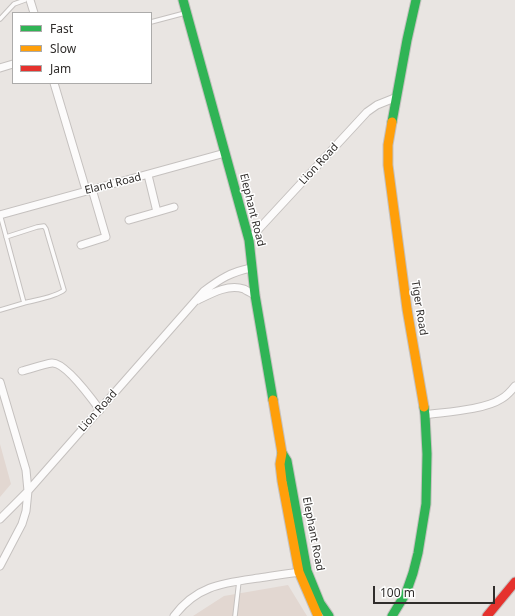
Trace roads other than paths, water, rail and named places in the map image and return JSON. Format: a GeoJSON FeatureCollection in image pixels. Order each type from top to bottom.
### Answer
{"type":"FeatureCollection","features":[{"type":"Feature","properties":{"kind":"main road","name":"Elephant Road"},"geometry":{"type":"LineString","coordinates":[[183,0],[249,240],[255,295],[282,453],[286,461],[286,481],[303,572],[318,616]]}},
{"type":"Feature","properties":{"kind":"main road","name":"Tiger Road"},"geometry":{"type":"LineString","coordinates":[[392,616],[406,593],[413,573],[418,553],[426,504],[427,487],[427,454],[424,415],[407,310],[388,165],[388,145],[407,40],[416,0]]}},
{"type":"Feature","properties":{"kind":"main road","name":"Elephant Road"},"geometry":{"type":"LineString","coordinates":[[303,572],[329,616]]}},
{"type":"Feature","properties":{"kind":"main road"},"geometry":{"type":"LineString","coordinates":[[487,616],[515,582]]}},
{"type":"Feature","properties":{"kind":"street"},"geometry":{"type":"LineString","coordinates":[[30,0],[34,12]]}},
{"type":"Feature","properties":{"kind":"street"},"geometry":{"type":"LineString","coordinates":[[0,68],[12,64]]}},
{"type":"Feature","properties":{"kind":"street"},"geometry":{"type":"LineString","coordinates":[[54,84],[106,238],[81,245]]}},
{"type":"Feature","properties":{"kind":"street","name":"Lion Road"},"geometry":{"type":"LineString","coordinates":[[249,240],[367,112],[377,105],[397,97]]}},
{"type":"Feature","properties":{"kind":"street","name":"Eland Road"},"geometry":{"type":"LineString","coordinates":[[0,214],[225,153]]}},
{"type":"Feature","properties":{"kind":"street"},"geometry":{"type":"LineString","coordinates":[[148,175],[157,212]]}},
{"type":"Feature","properties":{"kind":"street"},"geometry":{"type":"LineString","coordinates":[[129,220],[174,207]]}},
{"type":"Feature","properties":{"kind":"street","name":"Lion Road"},"geometry":{"type":"LineString","coordinates":[[0,519],[28,491],[204,291],[217,280],[241,270],[251,268]]}},
{"type":"Feature","properties":{"kind":"street","name":"Lion Road"},"geometry":{"type":"LineString","coordinates":[[194,302],[216,291],[226,289],[243,289],[255,295]]}},
{"type":"Feature","properties":{"kind":"street"},"geometry":{"type":"LineString","coordinates":[[22,371],[53,363],[60,366],[65,369],[80,385],[100,410]]}},
{"type":"Feature","properties":{"kind":"street"},"geometry":{"type":"LineString","coordinates":[[0,382],[26,470],[28,491],[26,511],[22,524],[0,566]]}},
{"type":"Feature","properties":{"kind":"street"},"geometry":{"type":"LineString","coordinates":[[424,415],[470,409],[494,403],[501,400],[515,386]]}},
{"type":"Feature","properties":{"kind":"street"},"geometry":{"type":"LineString","coordinates":[[174,616],[186,601],[203,590],[221,584],[303,572]]}},
{"type":"Feature","properties":{"kind":"lane"},"geometry":{"type":"LineString","coordinates":[[0,19],[14,4],[25,0]]}},
{"type":"Feature","properties":{"kind":"lane"},"geometry":{"type":"LineString","coordinates":[[152,22],[186,13]]}},
{"type":"Feature","properties":{"kind":"lane"},"geometry":{"type":"LineString","coordinates":[[0,214],[24,303]]}},
{"type":"Feature","properties":{"kind":"lane"},"geometry":{"type":"LineString","coordinates":[[0,310],[64,290],[44,226],[6,237]]}},
{"type":"Feature","properties":{"kind":"lane"},"geometry":{"type":"LineString","coordinates":[[236,616],[239,581]]}}]}
